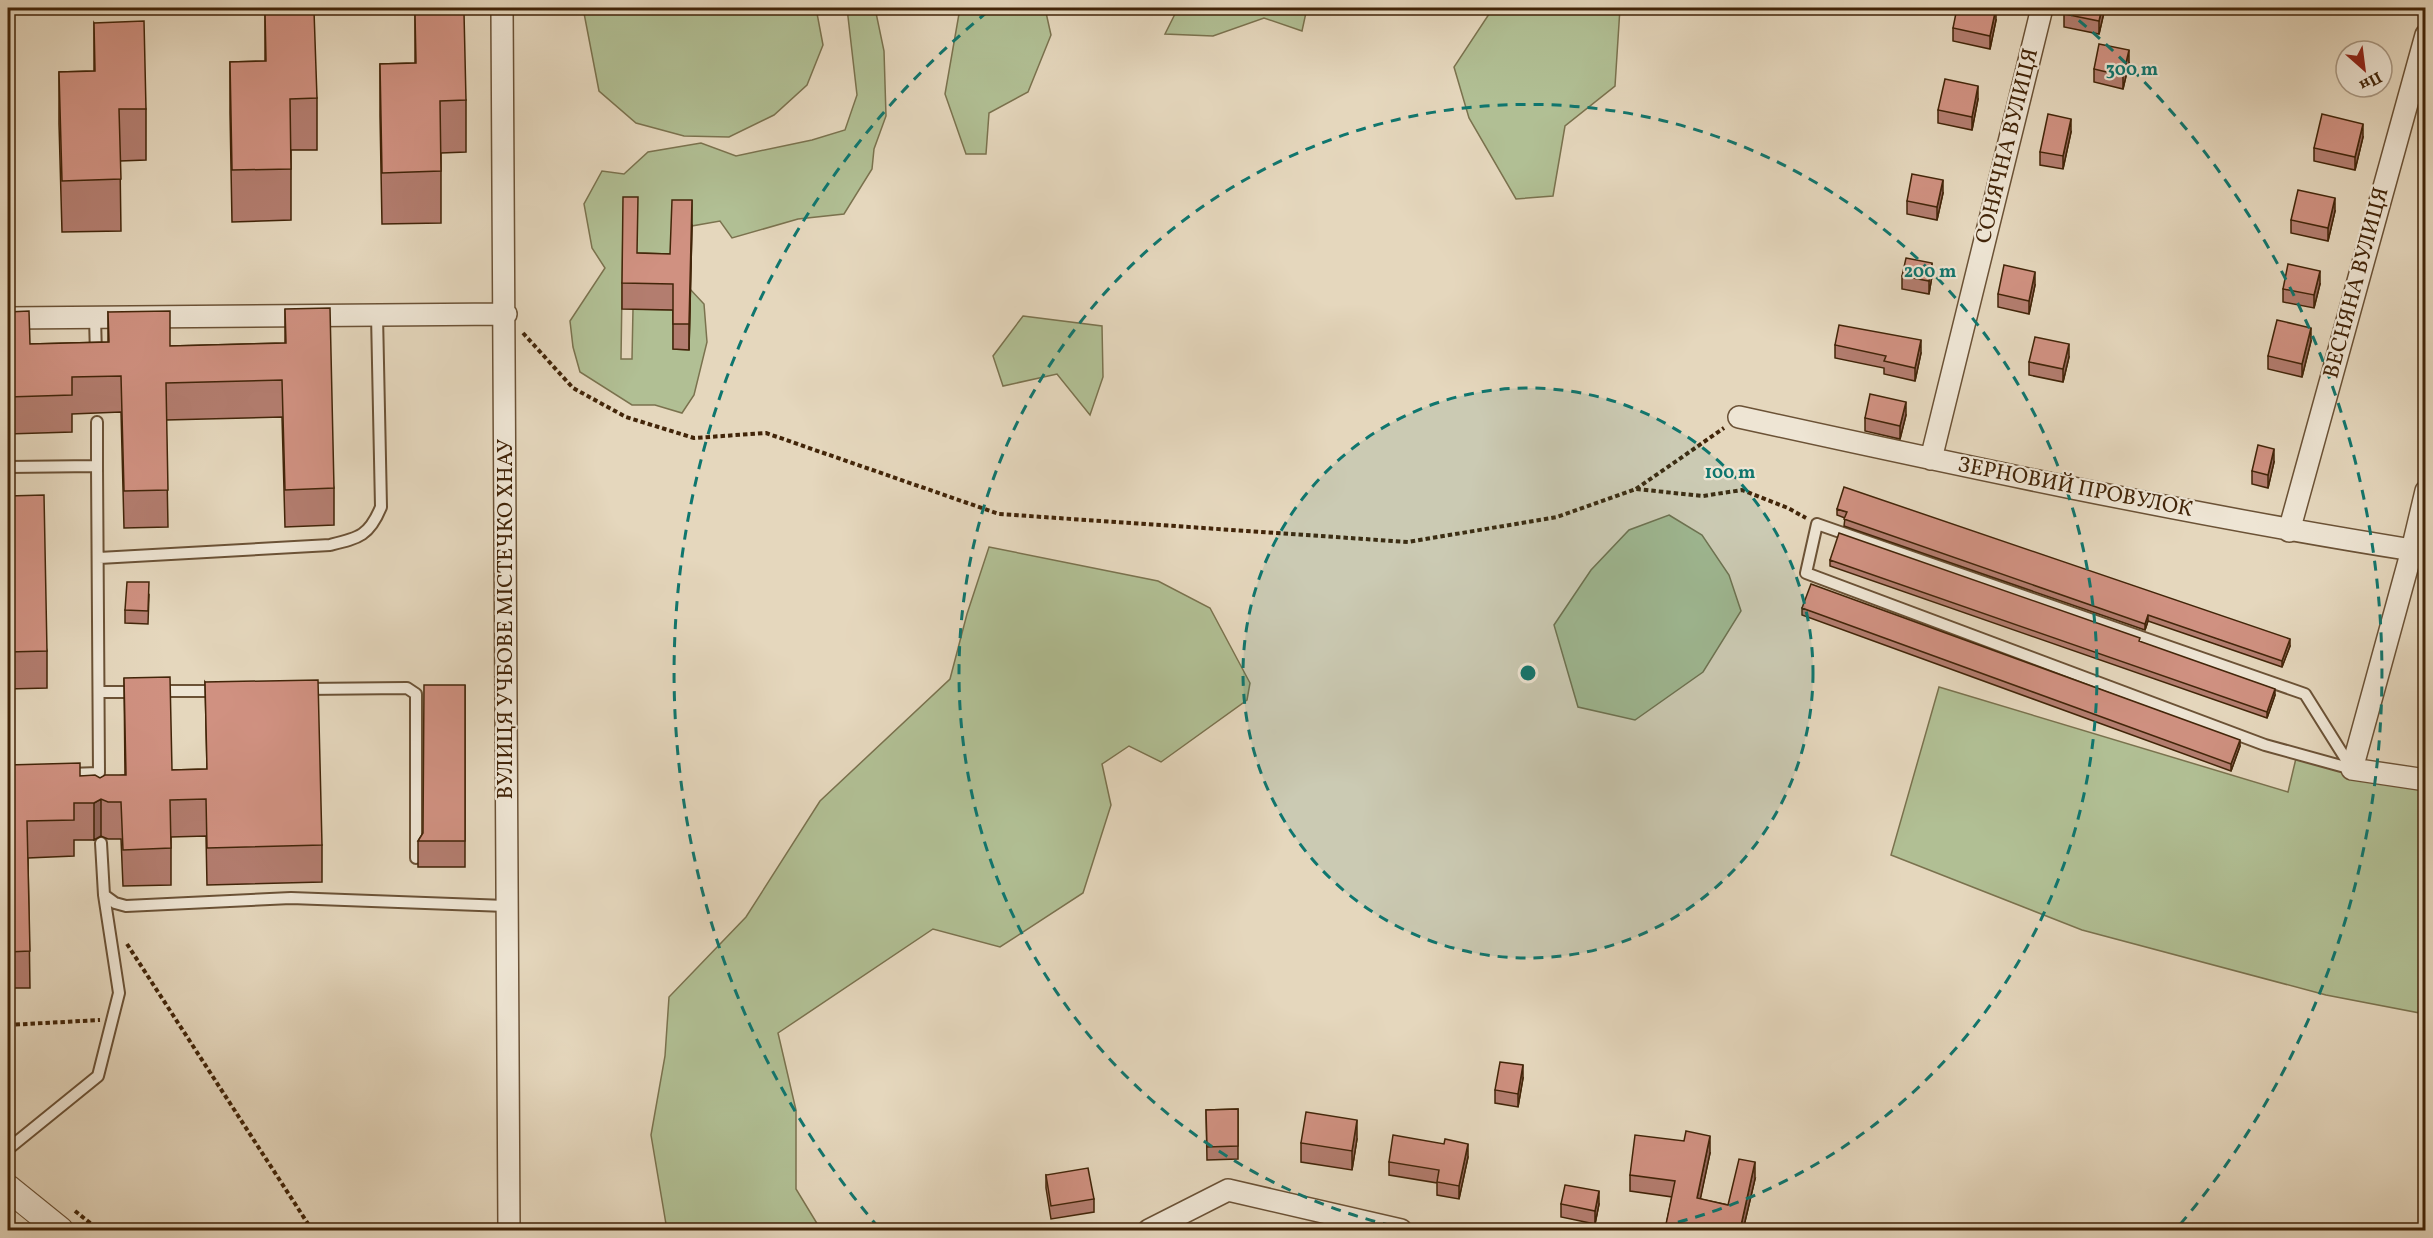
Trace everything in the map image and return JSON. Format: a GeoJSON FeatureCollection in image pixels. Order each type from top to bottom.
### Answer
{"type":"FeatureCollection","features":[{"type":"Feature","properties":{"kind":"street","name":"ВУЛИЦЯ УЧБОВЕ МІСТЕЧКО ХНАУ"},"geometry":{"type":"LineString","coordinates":[[502,8],[506,314],[506,906],[509,1230]]}},
{"type":"Feature","properties":{"kind":"street","name":"СОНЯЧНА ВУЛИЦЯ"},"geometry":{"type":"LineString","coordinates":[[1931,459],[2042,8]]}},
{"type":"Feature","properties":{"kind":"street","name":"ВЕСНЯНА ВУЛИЦЯ"},"geometry":{"type":"LineString","coordinates":[[2289,531],[2426,35]]}},
{"type":"Feature","properties":{"kind":"street"},"geometry":{"type":"LineString","coordinates":[[8,318],[506,314]]}},
{"type":"Feature","properties":{"kind":"street","name":"ЗЕРНОВИЙ ПРОВУЛОК"},"geometry":{"type":"LineString","coordinates":[[1739,417],[1931,459],[2289,531],[2412,550]]}},
{"type":"Feature","properties":{"kind":"street"},"geometry":{"type":"LineString","coordinates":[[2426,491],[2352,769],[2426,780]]}},
{"type":"Feature","properties":{"kind":"street"},"geometry":{"type":"LineString","coordinates":[[8,1188],[60,1230]]}},
{"type":"Feature","properties":{"kind":"street"},"geometry":{"type":"LineString","coordinates":[[1149,1230],[1227,1190],[1401,1230]]}},
{"type":"Feature","properties":{"kind":"lane"},"geometry":{"type":"LineString","coordinates":[[99,558],[330,545],[358,539],[373,525],[381,507],[377,315]]}},
{"type":"Feature","properties":{"kind":"lane"},"geometry":{"type":"LineString","coordinates":[[95,317],[96,368]]}},
{"type":"Feature","properties":{"kind":"lane"},"geometry":{"type":"LineString","coordinates":[[53,774],[99,779],[97,423]]}},
{"type":"Feature","properties":{"kind":"lane"},"geometry":{"type":"LineString","coordinates":[[8,467],[97,466]]}},
{"type":"Feature","properties":{"kind":"lane"},"geometry":{"type":"LineString","coordinates":[[1817,525],[2305,694],[2352,769],[2265,745],[1806,573],[1817,525]]}},
{"type":"Feature","properties":{"kind":"lane"},"geometry":{"type":"LineString","coordinates":[[289,689],[408,688],[416,694],[416,858]]}},
{"type":"Feature","properties":{"kind":"lane"},"geometry":{"type":"LineString","coordinates":[[100,692],[230,690]]}},
{"type":"Feature","properties":{"kind":"lane"},"geometry":{"type":"LineString","coordinates":[[8,1149],[98,1076],[119,993],[104,895],[101,843]]}},
{"type":"Feature","properties":{"kind":"lane"},"geometry":{"type":"LineString","coordinates":[[104,895],[115,903],[126,906],[291,898],[506,906]]}},
{"type":"Feature","properties":{"kind":"path"},"geometry":{"type":"LineString","coordinates":[[506,314],[573,388],[626,417],[694,438],[766,433],[999,514],[1408,542],[1557,517],[1636,489],[1739,417]]}},
{"type":"Feature","properties":{"kind":"path"},"geometry":{"type":"LineString","coordinates":[[1636,489],[1703,496],[1742,490],[1788,508],[1817,525]]}},
{"type":"Feature","properties":{"kind":"path"},"geometry":{"type":"LineString","coordinates":[[125,941],[312,1230]]}},
{"type":"Feature","properties":{"kind":"path"},"geometry":{"type":"LineString","coordinates":[[8,1025],[112,1019]]}},
{"type":"Feature","properties":{"kind":"green space"},"geometry":{"type":"Polygon","coordinates":[[[583,8],[816,8],[823,45],[807,85],[774,115],[729,137],[684,136],[636,123],[599,91],[583,8]]]}},
{"type":"Feature","properties":{"kind":"green space"},"geometry":{"type":"Polygon","coordinates":[[[847,8],[875,8],[884,51],[886,116],[874,149],[872,169],[844,214],[798,219],[732,238],[720,221],[692,226],[670,279],[637,279],[623,223],[621,359],[632,359],[633,309],[673,310],[673,349],[689,350],[690,289],[704,304],[707,342],[694,395],[682,413],[655,405],[632,405],[580,372],[573,347],[570,321],[605,268],[592,248],[584,204],[602,171],[624,174],[648,152],[701,143],[736,156],[812,140],[845,130],[857,95],[847,8]]]}},
{"type":"Feature","properties":{"kind":"green space"},"geometry":{"type":"Polygon","coordinates":[[[960,8],[1045,8],[1051,35],[1028,92],[989,113],[986,154],[966,154],[945,94],[960,8]]]}},
{"type":"Feature","properties":{"kind":"green space"},"geometry":{"type":"Polygon","coordinates":[[[1178,8],[1307,8],[1302,31],[1264,18],[1213,36],[1165,34],[1178,8]]]}},
{"type":"Feature","properties":{"kind":"green space"},"geometry":{"type":"Polygon","coordinates":[[[1493,8],[1620,8],[1615,86],[1565,126],[1553,196],[1516,199],[1469,118],[1454,67],[1493,8]]]}},
{"type":"Feature","properties":{"kind":"green space"},"geometry":{"type":"Polygon","coordinates":[[[1023,316],[1102,326],[1103,377],[1090,415],[1057,374],[1003,386],[993,356],[1023,316]]]}},
{"type":"Feature","properties":{"kind":"green space"},"geometry":{"type":"Polygon","coordinates":[[[1669,515],[1702,535],[1729,575],[1741,611],[1703,672],[1635,720],[1578,707],[1554,625],[1591,570],[1629,530],[1669,515]]]}},
{"type":"Feature","properties":{"kind":"green space"},"geometry":{"type":"Polygon","coordinates":[[[989,547],[1158,581],[1210,608],[1250,683],[1247,700],[1161,762],[1129,746],[1102,764],[1111,805],[1083,893],[1000,947],[933,929],[778,1033],[796,1110],[796,1189],[821,1230],[667,1230],[651,1135],[665,1056],[669,997],[746,917],[820,801],[950,679],[967,614],[989,547]]]}},
{"type":"Feature","properties":{"kind":"green space"},"geometry":{"type":"Polygon","coordinates":[[[1939,687],[2288,792],[2297,754],[2425,780],[2425,1014],[2326,995],[2082,930],[1891,855],[1939,687]]]}},
{"type":"Feature","properties":{"kind":"building"},"geometry":{"type":"Polygon","coordinates":[[[1957,8],[1996,8],[1990,36],[1953,28],[1957,8]]]}},
{"type":"Feature","properties":{"kind":"building"},"geometry":{"type":"Polygon","coordinates":[[[2065,8],[2102,8],[2099,21],[2064,14],[2065,8]]]}},
{"type":"Feature","properties":{"kind":"building"},"geometry":{"type":"Polygon","coordinates":[[[314,11],[317,98],[290,99],[291,169],[232,170],[230,62],[266,61],[265,12],[314,11]]]}},
{"type":"Feature","properties":{"kind":"building"},"geometry":{"type":"Polygon","coordinates":[[[464,13],[466,100],[440,101],[441,171],[382,173],[380,64],[416,63],[415,14],[464,13]]]}},
{"type":"Feature","properties":{"kind":"building"},"geometry":{"type":"Polygon","coordinates":[[[144,21],[146,109],[119,109],[121,179],[62,181],[59,72],[95,71],[94,23],[144,21]]]}},
{"type":"Feature","properties":{"kind":"building"},"geometry":{"type":"Polygon","coordinates":[[[2099,44],[2129,50],[2123,76],[2094,69],[2099,44]]]}},
{"type":"Feature","properties":{"kind":"building"},"geometry":{"type":"Polygon","coordinates":[[[1945,79],[1978,86],[1972,117],[1938,110],[1945,79]]]}},
{"type":"Feature","properties":{"kind":"building"},"geometry":{"type":"Polygon","coordinates":[[[2048,114],[2071,119],[2063,156],[2040,152],[2048,114]]]}},
{"type":"Feature","properties":{"kind":"building"},"geometry":{"type":"Polygon","coordinates":[[[2322,114],[2363,124],[2355,157],[2314,148],[2322,114]]]}},
{"type":"Feature","properties":{"kind":"building"},"geometry":{"type":"Polygon","coordinates":[[[1912,174],[1943,180],[1937,207],[1907,201],[1912,174]]]}},
{"type":"Feature","properties":{"kind":"building"},"geometry":{"type":"Polygon","coordinates":[[[2298,190],[2335,198],[2328,228],[2291,220],[2298,190]]]}},
{"type":"Feature","properties":{"kind":"building"},"geometry":{"type":"Polygon","coordinates":[[[623,197],[638,197],[637,253],[670,254],[672,200],[692,200],[689,324],[673,324],[673,284],[622,283],[623,197]]]}},
{"type":"Feature","properties":{"kind":"building"},"geometry":{"type":"Polygon","coordinates":[[[1906,258],[1932,263],[1929,281],[1902,276],[1906,258]]]}},
{"type":"Feature","properties":{"kind":"building"},"geometry":{"type":"Polygon","coordinates":[[[2288,264],[2320,271],[2314,295],[2283,289],[2288,264]]]}},
{"type":"Feature","properties":{"kind":"building"},"geometry":{"type":"Polygon","coordinates":[[[2004,265],[2035,272],[2029,301],[1998,294],[2004,265]]]}},
{"type":"Feature","properties":{"kind":"building"},"geometry":{"type":"Polygon","coordinates":[[[330,308],[334,488],[285,490],[282,380],[166,383],[168,490],[124,491],[121,376],[72,377],[72,395],[8,397],[8,312],[29,311],[30,344],[109,342],[108,312],[170,311],[170,346],[286,343],[285,309],[330,308]]]}},
{"type":"Feature","properties":{"kind":"building"},"geometry":{"type":"Polygon","coordinates":[[[2277,320],[2311,328],[2302,364],[2268,356],[2277,320]]]}},
{"type":"Feature","properties":{"kind":"building"},"geometry":{"type":"Polygon","coordinates":[[[1839,325],[1921,340],[1915,368],[1884,361],[1886,356],[1835,345],[1839,325]]]}},
{"type":"Feature","properties":{"kind":"building"},"geometry":{"type":"Polygon","coordinates":[[[2035,337],[2069,344],[2063,369],[2029,362],[2035,337]]]}},
{"type":"Feature","properties":{"kind":"building"},"geometry":{"type":"Polygon","coordinates":[[[1870,394],[1906,402],[1900,426],[1865,418],[1870,394]]]}},
{"type":"Feature","properties":{"kind":"building"},"geometry":{"type":"Polygon","coordinates":[[[2258,445],[2274,449],[2268,475],[2252,471],[2258,445]]]}},
{"type":"Feature","properties":{"kind":"building"},"geometry":{"type":"Polygon","coordinates":[[[1844,487],[2290,639],[2282,661],[2148,615],[2145,624],[1844,519],[1847,512],[1837,509],[1844,487]]]}},
{"type":"Feature","properties":{"kind":"building"},"geometry":{"type":"Polygon","coordinates":[[[44,495],[47,651],[8,652],[8,496],[44,495]]]}},
{"type":"Feature","properties":{"kind":"building"},"geometry":{"type":"Polygon","coordinates":[[[1839,533],[2140,638],[2139,641],[2275,689],[2267,712],[1830,560],[1839,533]]]}},
{"type":"Feature","properties":{"kind":"building"},"geometry":{"type":"Polygon","coordinates":[[[127,582],[149,582],[148,611],[125,610],[127,582]]]}},
{"type":"Feature","properties":{"kind":"building"},"geometry":{"type":"Polygon","coordinates":[[[1811,584],[2240,740],[2231,764],[1802,608],[1811,584]]]}},
{"type":"Feature","properties":{"kind":"building"},"geometry":{"type":"Polygon","coordinates":[[[170,677],[172,770],[207,769],[205,682],[318,680],[322,845],[207,848],[206,799],[170,800],[171,848],[123,850],[121,802],[108,802],[101,799],[94,803],[74,803],[74,820],[27,821],[30,951],[8,952],[8,765],[80,763],[80,776],[95,775],[100,778],[105,775],[126,775],[124,678],[170,677]]]}},
{"type":"Feature","properties":{"kind":"building"},"geometry":{"type":"Polygon","coordinates":[[[424,685],[465,685],[465,841],[418,841],[423,833],[424,685]]]}},
{"type":"Feature","properties":{"kind":"building"},"geometry":{"type":"Polygon","coordinates":[[[1500,1062],[1523,1065],[1518,1094],[1495,1090],[1500,1062]]]}},
{"type":"Feature","properties":{"kind":"building"},"geometry":{"type":"Polygon","coordinates":[[[1238,1109],[1238,1146],[1207,1147],[1206,1110],[1238,1109]]]}},
{"type":"Feature","properties":{"kind":"building"},"geometry":{"type":"Polygon","coordinates":[[[1306,1112],[1357,1120],[1352,1151],[1301,1143],[1306,1112]]]}},
{"type":"Feature","properties":{"kind":"building"},"geometry":{"type":"Polygon","coordinates":[[[1686,1131],[1710,1136],[1697,1198],[1728,1205],[1739,1159],[1755,1162],[1740,1230],[1665,1229],[1675,1181],[1630,1175],[1635,1135],[1684,1141],[1686,1131]]]}},
{"type":"Feature","properties":{"kind":"building"},"geometry":{"type":"Polygon","coordinates":[[[1393,1135],[1444,1144],[1445,1139],[1468,1144],[1459,1186],[1437,1182],[1439,1170],[1389,1162],[1393,1135]]]}},
{"type":"Feature","properties":{"kind":"building"},"geometry":{"type":"Polygon","coordinates":[[[1088,1168],[1094,1199],[1051,1206],[1046,1175],[1088,1168]]]}},
{"type":"Feature","properties":{"kind":"building"},"geometry":{"type":"Polygon","coordinates":[[[1565,1185],[1599,1191],[1595,1211],[1561,1204],[1565,1185]]]}}]}
